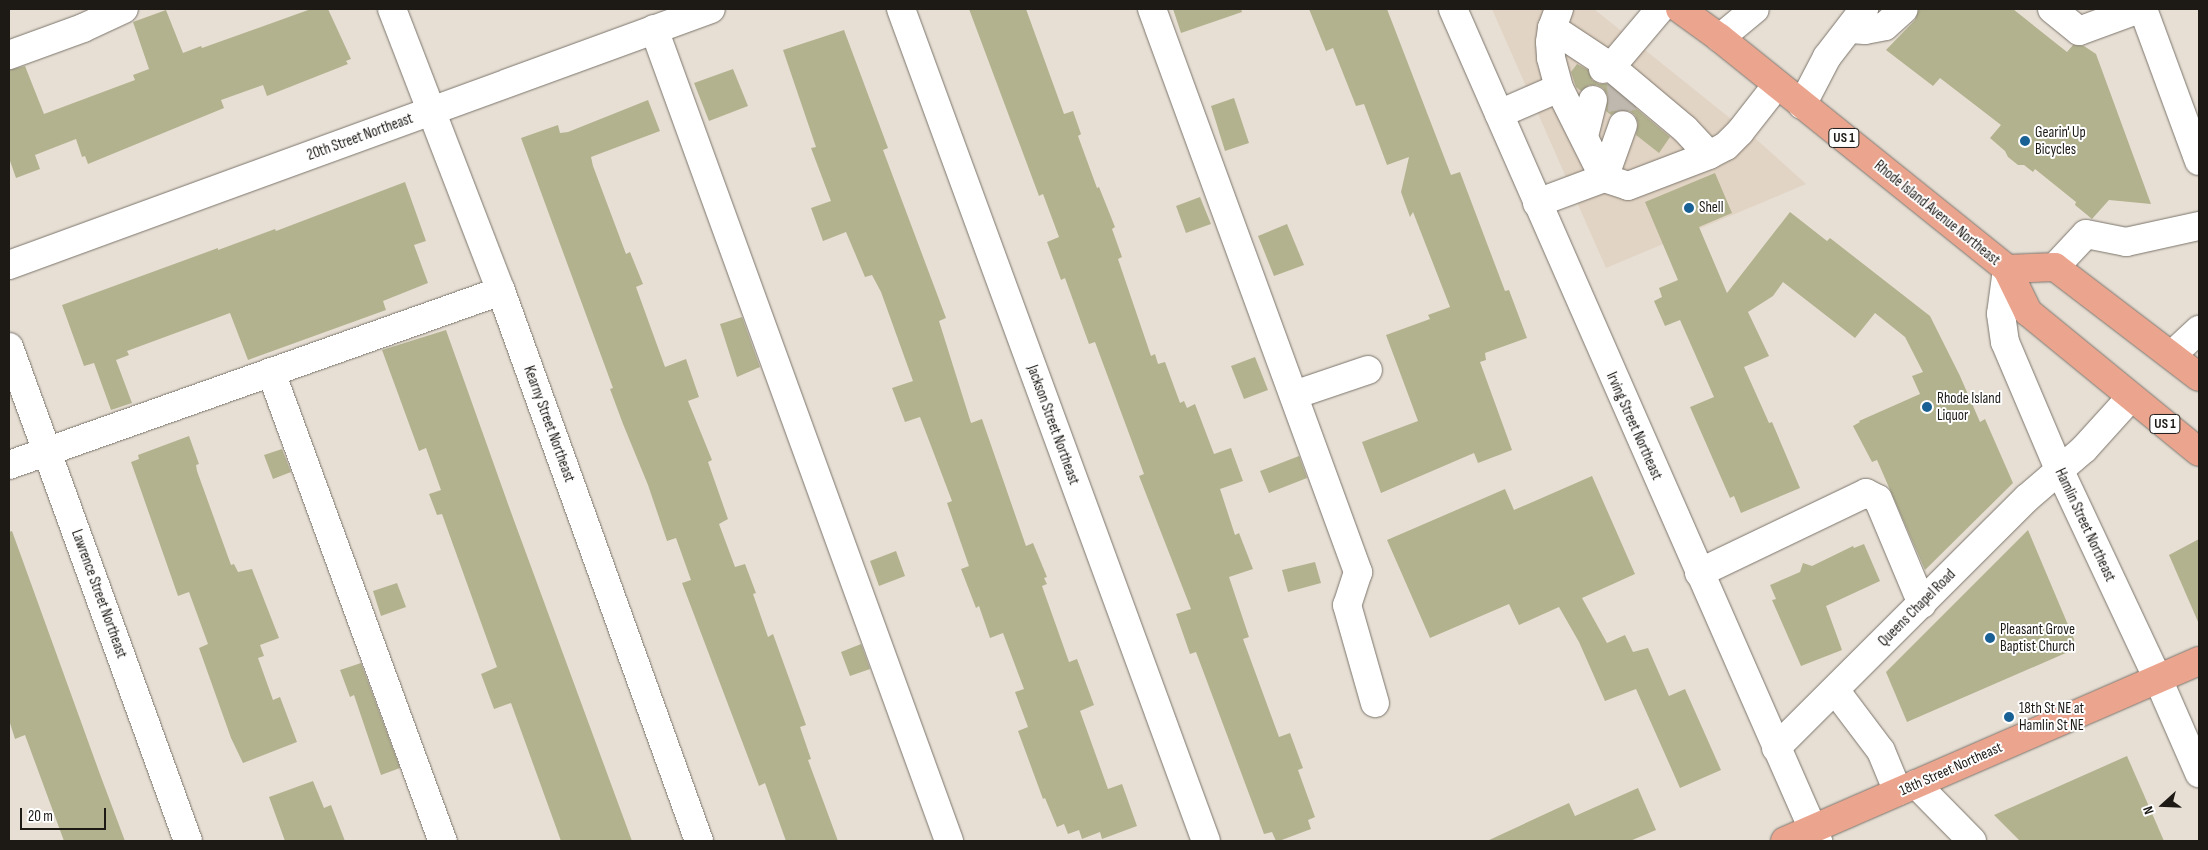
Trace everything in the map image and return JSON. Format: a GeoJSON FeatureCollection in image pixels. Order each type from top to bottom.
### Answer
{"type":"FeatureCollection","features":[{"type":"Feature","properties":{"kind":"main road","name":"Rhode Island Avenue Northeast"},"geometry":{"type":"LineString","coordinates":[[1680,9],[1720,38],[1776,86],[2007,269],[2028,312],[2199,452]]}},
{"type":"Feature","properties":{"kind":"main road","name":"Rhode Island Avenue Northeast"},"geometry":{"type":"LineString","coordinates":[[2007,269],[2056,267]]}},
{"type":"Feature","properties":{"kind":"main road"},"geometry":{"type":"LineString","coordinates":[[2056,267],[2199,377]]}},
{"type":"Feature","properties":{"kind":"main road","name":"18th Street Northeast"},"geometry":{"type":"LineString","coordinates":[[1785,841],[1815,835],[1907,788],[2199,660]]}},
{"type":"Feature","properties":{"kind":"street"},"geometry":{"type":"LineString","coordinates":[[9,55],[83,28],[124,9]]}},
{"type":"Feature","properties":{"kind":"street","name":"Kearny Street Northeast"},"geometry":{"type":"LineString","coordinates":[[392,9],[430,112],[501,291],[699,841]]}},
{"type":"Feature","properties":{"kind":"street","name":"20th Street Northeast"},"geometry":{"type":"LineString","coordinates":[[9,265],[711,9]]}},
{"type":"Feature","properties":{"kind":"street","name":"Jackson Street Northeast"},"geometry":{"type":"LineString","coordinates":[[901,9],[1206,841]]}},
{"type":"Feature","properties":{"kind":"street"},"geometry":{"type":"LineString","coordinates":[[1152,9],[1358,572],[1347,605],[1376,703]]}},
{"type":"Feature","properties":{"kind":"street","name":"Irving Street Northeast"},"geometry":{"type":"LineString","coordinates":[[1454,9],[1537,203],[1815,835]]}},
{"type":"Feature","properties":{"kind":"street"},"geometry":{"type":"LineString","coordinates":[[1612,73],[1660,9]]}},
{"type":"Feature","properties":{"kind":"street"},"geometry":{"type":"LineString","coordinates":[[1720,38],[1755,9]]}},
{"type":"Feature","properties":{"kind":"street"},"geometry":{"type":"LineString","coordinates":[[1802,105],[1827,57],[1857,19],[1866,30],[1885,26],[1904,9]]}},
{"type":"Feature","properties":{"kind":"street"},"geometry":{"type":"LineString","coordinates":[[2052,9],[2079,30],[2139,9]]}},
{"type":"Feature","properties":{"kind":"street"},"geometry":{"type":"LineString","coordinates":[[2143,9],[2199,161]]}},
{"type":"Feature","properties":{"kind":"street"},"geometry":{"type":"LineString","coordinates":[[1555,18],[1612,73],[1685,129],[1708,155]]}},
{"type":"Feature","properties":{"kind":"street"},"geometry":{"type":"LineString","coordinates":[[1555,18],[1551,58],[1559,88],[1604,178]]}},
{"type":"Feature","properties":{"kind":"street"},"geometry":{"type":"LineString","coordinates":[[654,29],[949,841]]}},
{"type":"Feature","properties":{"kind":"street"},"geometry":{"type":"LineString","coordinates":[[1537,203],[1604,178],[1628,186],[1708,155],[1726,146],[1740,132],[1776,86]]}},
{"type":"Feature","properties":{"kind":"street"},"geometry":{"type":"LineString","coordinates":[[1499,114],[1559,88]]}},
{"type":"Feature","properties":{"kind":"street"},"geometry":{"type":"LineString","coordinates":[[1584,136],[1593,100]]}},
{"type":"Feature","properties":{"kind":"street"},"geometry":{"type":"LineString","coordinates":[[1604,178],[1623,125]]}},
{"type":"Feature","properties":{"kind":"street"},"geometry":{"type":"LineString","coordinates":[[2056,267],[2086,234],[2126,242],[2199,226]]}},
{"type":"Feature","properties":{"kind":"street","name":"Hamlin Street Northeast"},"geometry":{"type":"LineString","coordinates":[[2007,269],[2001,314],[2004,342],[2059,470],[2158,679],[2199,773]]}},
{"type":"Feature","properties":{"kind":"street"},"geometry":{"type":"LineString","coordinates":[[9,465],[501,291]]}},
{"type":"Feature","properties":{"kind":"street"},"geometry":{"type":"LineString","coordinates":[[2172,355],[2199,330]]}},
{"type":"Feature","properties":{"kind":"street","name":"Lawrence Street Northeast"},"geometry":{"type":"LineString","coordinates":[[9,347],[188,841]]}},
{"type":"Feature","properties":{"kind":"street"},"geometry":{"type":"LineString","coordinates":[[1294,394],[1368,370]]}},
{"type":"Feature","properties":{"kind":"street"},"geometry":{"type":"LineString","coordinates":[[271,372],[443,841]]}},
{"type":"Feature","properties":{"kind":"street","name":"Queens Chapel Road"},"geometry":{"type":"LineString","coordinates":[[1776,748],[2027,498],[2084,449],[2131,397]]}},
{"type":"Feature","properties":{"kind":"street"},"geometry":{"type":"LineString","coordinates":[[1700,573],[1866,493],[1878,499],[1922,604]]}},
{"type":"Feature","properties":{"kind":"street"},"geometry":{"type":"LineString","coordinates":[[1835,690],[1907,788],[1972,841]]}},
{"type":"Feature","properties":{"kind":"shaded area"},"geometry":{"type":"Polygon","coordinates":[[[1492,9],[1594,9],[1756,139],[1806,184],[1606,268],[1492,9]]]}},
{"type":"Feature","properties":{"kind":"building"},"geometry":{"type":"Polygon","coordinates":[[[311,9],[328,9],[351,59],[346,61],[348,64],[267,96],[263,85],[221,100],[224,108],[88,164],[85,156],[82,157],[76,139],[35,155],[40,169],[16,178],[9,158],[9,70],[25,66],[44,114],[135,80],[133,75],[149,69],[133,22],[166,10],[183,53],[311,9]]]}},
{"type":"Feature","properties":{"kind":"building"},"geometry":{"type":"Polygon","coordinates":[[[969,9],[1026,9],[1064,114],[1073,111],[1081,134],[1078,136],[1097,188],[1099,187],[1115,227],[1112,229],[1122,257],[1118,259],[1151,356],[1155,354],[1158,364],[1165,362],[1180,403],[1184,401],[1187,408],[1195,404],[1214,454],[1231,448],[1243,481],[1220,489],[1235,535],[1239,533],[1253,569],[1229,577],[1249,637],[1243,639],[1279,737],[1290,733],[1303,768],[1298,770],[1315,817],[1308,820],[1311,829],[1279,841],[1276,841],[1272,832],[1264,834],[1196,652],[1190,654],[1176,614],[1191,609],[1139,476],[1144,474],[1095,342],[1089,344],[1065,278],[1061,280],[1047,242],[1059,237],[1043,194],[1039,196],[969,9]]]}},
{"type":"Feature","properties":{"kind":"building"},"geometry":{"type":"Polygon","coordinates":[[[1173,9],[1241,9],[1242,12],[1181,33],[1173,9]]]}},
{"type":"Feature","properties":{"kind":"building"},"geometry":{"type":"Polygon","coordinates":[[[1309,9],[1387,9],[1451,175],[1460,172],[1505,291],[1509,290],[1527,338],[1485,353],[1486,360],[1480,362],[1512,450],[1478,463],[1474,453],[1381,493],[1362,442],[1418,421],[1386,335],[1430,319],[1428,315],[1450,307],[1413,212],[1410,217],[1401,192],[1409,157],[1387,165],[1364,104],[1356,106],[1333,48],[1326,51],[1309,9]]]}},
{"type":"Feature","properties":{"kind":"building"},"geometry":{"type":"Polygon","coordinates":[[[1919,9],[2013,9],[2067,52],[2073,45],[2084,46],[2096,54],[2151,204],[2109,200],[2092,219],[2075,205],[2076,202],[2035,169],[2033,172],[2024,165],[2018,165],[2008,157],[2005,151],[1990,138],[2001,125],[1940,78],[1933,86],[1886,50],[1915,20],[1919,9]]]}},
{"type":"Feature","properties":{"kind":"building"},"geometry":{"type":"Polygon","coordinates":[[[844,30],[888,148],[883,150],[946,318],[939,321],[971,423],[982,419],[1026,546],[1033,543],[1047,577],[1044,578],[1047,584],[1042,586],[1069,662],[1077,659],[1094,705],[1080,711],[1108,789],[1122,784],[1137,826],[1102,839],[1100,832],[1082,839],[1079,830],[1068,834],[1064,824],[1057,827],[1045,798],[1043,799],[1018,731],[1028,727],[1015,692],[1024,689],[1003,633],[990,638],[979,606],[976,608],[961,569],[969,566],[947,503],[952,501],[920,417],[905,422],[892,388],[913,381],[881,292],[872,275],[865,277],[846,232],[823,241],[811,208],[831,201],[811,148],[816,147],[783,50],[844,30]]]}},
{"type":"Feature","properties":{"kind":"building"},"geometry":{"type":"Polygon","coordinates":[[[1577,64],[1588,70],[1592,80],[1599,84],[1607,84],[1670,137],[1659,153],[1636,135],[1638,123],[1635,115],[1628,110],[1620,110],[1611,115],[1606,111],[1608,96],[1603,88],[1597,85],[1589,85],[1581,91],[1576,87],[1571,72],[1577,64]]]}},
{"type":"Feature","properties":{"kind":"building"},"geometry":{"type":"Polygon","coordinates":[[[733,69],[748,106],[709,121],[694,83],[733,69]]]}},
{"type":"Feature","properties":{"kind":"building"},"geometry":{"type":"Polygon","coordinates":[[[1234,98],[1249,143],[1225,151],[1211,106],[1234,98]]]}},
{"type":"Feature","properties":{"kind":"building"},"geometry":{"type":"Polygon","coordinates":[[[648,100],[660,131],[591,157],[593,166],[626,254],[630,252],[643,284],[636,287],[665,367],[686,359],[699,397],[688,401],[712,460],[708,462],[728,519],[719,524],[735,567],[745,564],[756,593],[753,594],[768,637],[773,634],[806,725],[800,727],[811,759],[808,760],[838,841],[786,841],[765,783],[759,786],[682,583],[691,580],[676,538],[667,541],[648,485],[610,389],[613,388],[521,138],[558,125],[560,133],[568,132],[648,100]]]}},
{"type":"Feature","properties":{"kind":"building"},"geometry":{"type":"Polygon","coordinates":[[[1715,173],[1732,213],[1699,227],[1727,293],[1790,212],[1827,241],[1830,238],[1930,316],[1960,376],[1980,422],[1985,419],[2013,483],[1925,570],[1877,460],[1872,462],[1853,426],[1859,421],[1920,394],[1912,376],[1923,372],[1905,337],[1875,313],[1855,338],[1783,282],[1773,296],[1748,312],[1769,356],[1744,367],[1769,423],[1772,422],[1800,488],[1741,513],[1734,496],[1730,498],[1690,407],[1714,397],[1680,320],[1665,326],[1654,301],[1662,297],[1659,288],[1678,280],[1645,202],[1715,173]]]}},
{"type":"Feature","properties":{"kind":"building"},"geometry":{"type":"Polygon","coordinates":[[[405,182],[426,241],[414,245],[428,283],[383,301],[386,310],[248,360],[230,313],[127,351],[129,355],[116,360],[132,403],[111,410],[94,363],[84,366],[62,305],[218,248],[218,250],[275,229],[276,231],[405,182]]]}},
{"type":"Feature","properties":{"kind":"building"},"geometry":{"type":"Polygon","coordinates":[[[1200,197],[1211,224],[1186,233],[1176,206],[1200,197]]]}},
{"type":"Feature","properties":{"kind":"building"},"geometry":{"type":"Polygon","coordinates":[[[1287,224],[1304,265],[1274,276],[1258,236],[1287,224]]]}},
{"type":"Feature","properties":{"kind":"building"},"geometry":{"type":"Polygon","coordinates":[[[742,317],[760,367],[737,377],[720,324],[742,317]]]}},
{"type":"Feature","properties":{"kind":"building"},"geometry":{"type":"Polygon","coordinates":[[[446,330],[632,841],[561,841],[511,703],[494,709],[481,674],[497,667],[442,514],[437,515],[429,494],[441,490],[426,448],[419,451],[382,350],[446,330]]]}},
{"type":"Feature","properties":{"kind":"building"},"geometry":{"type":"Polygon","coordinates":[[[1255,357],[1268,390],[1244,399],[1231,366],[1255,357]]]}},
{"type":"Feature","properties":{"kind":"building"},"geometry":{"type":"Polygon","coordinates":[[[189,436],[199,464],[196,465],[197,471],[231,565],[234,564],[238,572],[252,569],[279,638],[260,645],[264,656],[258,658],[273,700],[280,697],[297,742],[243,763],[231,738],[199,648],[208,644],[189,592],[178,596],[131,462],[139,459],[138,455],[189,436]]]}},
{"type":"Feature","properties":{"kind":"building"},"geometry":{"type":"Polygon","coordinates":[[[282,449],[291,472],[273,479],[264,455],[282,449]]]}},
{"type":"Feature","properties":{"kind":"building"},"geometry":{"type":"Polygon","coordinates":[[[1299,456],[1307,478],[1269,493],[1260,471],[1299,456]]]}},
{"type":"Feature","properties":{"kind":"building"},"geometry":{"type":"Polygon","coordinates":[[[1592,476],[1635,574],[1582,598],[1607,643],[1625,635],[1633,652],[1648,648],[1669,696],[1685,689],[1721,770],[1680,788],[1636,689],[1605,701],[1579,642],[1559,607],[1519,625],[1509,604],[1430,638],[1387,540],[1505,489],[1514,510],[1592,476]]]}},
{"type":"Feature","properties":{"kind":"building"},"geometry":{"type":"Polygon","coordinates":[[[2028,530],[2074,639],[2075,649],[1907,722],[1886,672],[2028,530]]]}},
{"type":"Feature","properties":{"kind":"building"},"geometry":{"type":"Polygon","coordinates":[[[12,531],[125,841],[64,841],[25,735],[15,739],[9,720],[9,532],[12,531]]]}},
{"type":"Feature","properties":{"kind":"building"},"geometry":{"type":"Polygon","coordinates":[[[2199,539],[2199,624],[2169,555],[2199,539]]]}},
{"type":"Feature","properties":{"kind":"building"},"geometry":{"type":"Polygon","coordinates":[[[1864,544],[1880,581],[1826,606],[1842,650],[1801,666],[1772,600],[1776,599],[1770,585],[1800,572],[1803,563],[1812,566],[1853,546],[1854,548],[1864,544]]]}},
{"type":"Feature","properties":{"kind":"building"},"geometry":{"type":"Polygon","coordinates":[[[896,551],[905,576],[879,586],[870,561],[896,551]]]}},
{"type":"Feature","properties":{"kind":"building"},"geometry":{"type":"Polygon","coordinates":[[[1315,562],[1321,583],[1288,592],[1282,570],[1315,562]]]}},
{"type":"Feature","properties":{"kind":"building"},"geometry":{"type":"Polygon","coordinates":[[[397,583],[406,607],[381,616],[373,591],[397,583]]]}},
{"type":"Feature","properties":{"kind":"building"},"geometry":{"type":"Polygon","coordinates":[[[861,644],[870,669],[850,676],[841,652],[861,644]]]}},
{"type":"Feature","properties":{"kind":"building"},"geometry":{"type":"Polygon","coordinates":[[[361,663],[400,768],[381,775],[354,695],[350,697],[340,670],[361,663]]]}},
{"type":"Feature","properties":{"kind":"building"},"geometry":{"type":"Polygon","coordinates":[[[2127,756],[2164,841],[2020,841],[1994,815],[2127,756]]]}},
{"type":"Feature","properties":{"kind":"building"},"geometry":{"type":"Polygon","coordinates":[[[313,781],[324,808],[331,805],[345,841],[285,841],[269,797],[313,781]]]}},
{"type":"Feature","properties":{"kind":"building"},"geometry":{"type":"Polygon","coordinates":[[[1638,788],[1656,830],[1630,841],[1487,841],[1569,803],[1575,816],[1638,788]]]}},
{"type":"Feature","properties":{"kind":"tunnel"},"geometry":{"type":"LineString","coordinates":[[1621,83],[1623,125]]}},
{"type":"Feature","properties":{"kind":"place","name":"Gearin' Up Bicycles"},"geometry":{"type":"Point","coordinates":[2025,141]}},
{"type":"Feature","properties":{"kind":"place","name":"Shell"},"geometry":{"type":"Point","coordinates":[1689,208]}},
{"type":"Feature","properties":{"kind":"place","name":"Rhode Island Liquor"},"geometry":{"type":"Point","coordinates":[1927,407]}},
{"type":"Feature","properties":{"kind":"place","name":"Pleasant Grove Baptist Church"},"geometry":{"type":"Point","coordinates":[1990,638]}},
{"type":"Feature","properties":{"kind":"place","name":"18th St NE at Hamlin St NE"},"geometry":{"type":"Point","coordinates":[2009,717]}}]}
